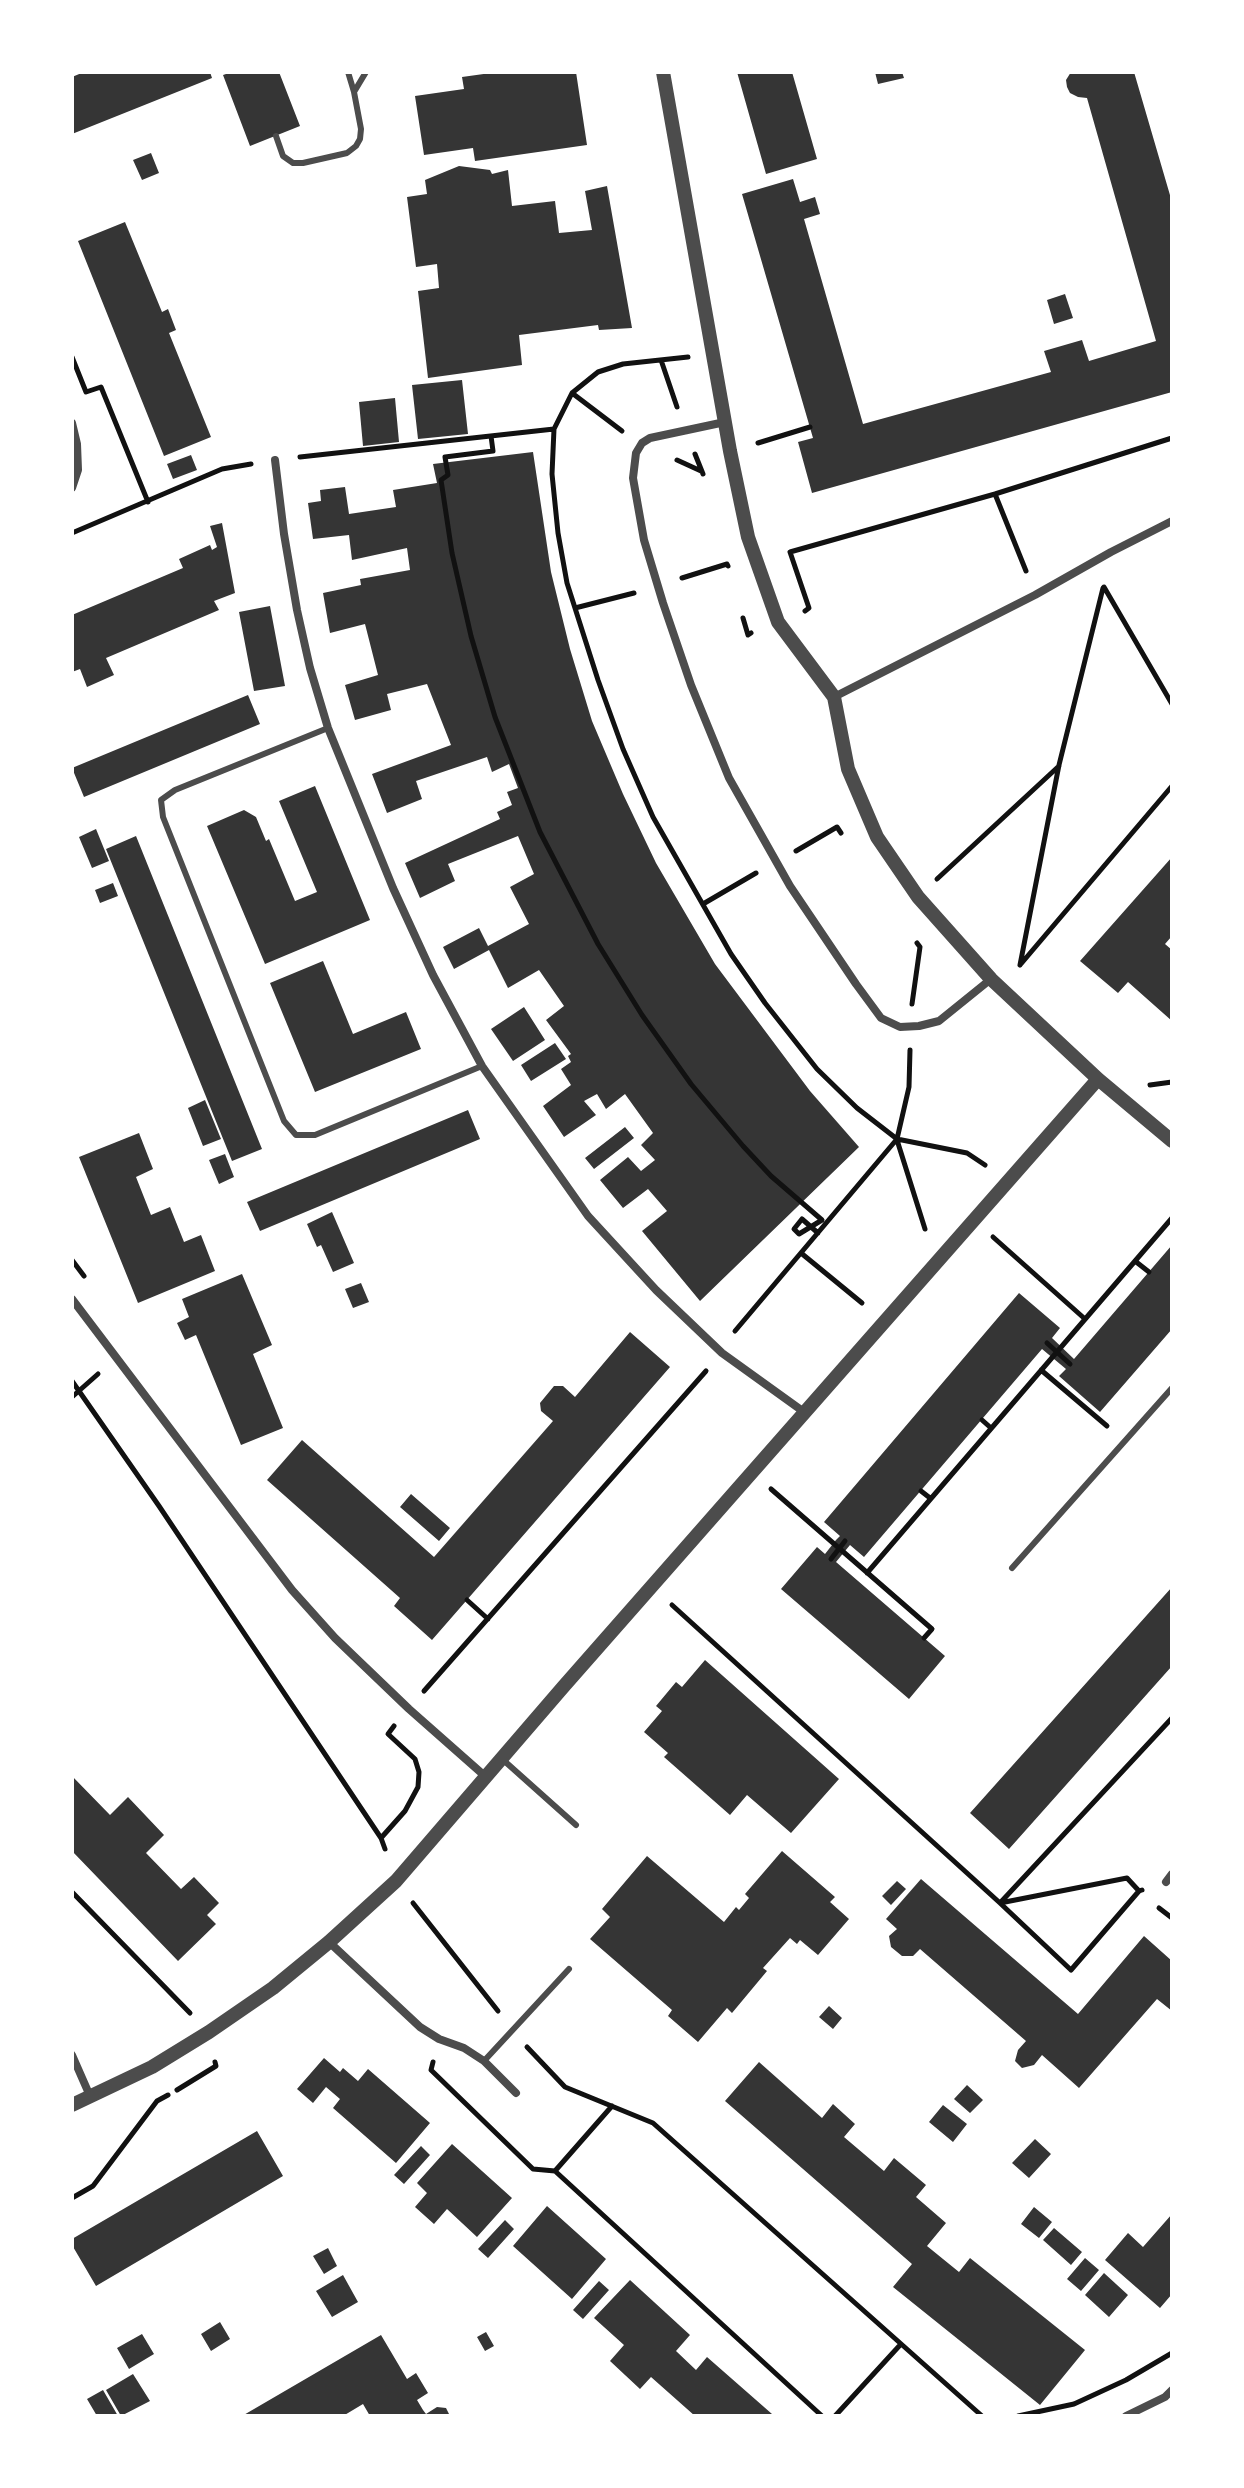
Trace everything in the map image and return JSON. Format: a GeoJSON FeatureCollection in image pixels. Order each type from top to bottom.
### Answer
{"type":"FeatureCollection","features":[{"type":"Feature","properties":{"kind":"street"},"geometry":{"type":"LineString","coordinates":[[663,72],[748,537],[778,622],[834,697],[848,769],[877,837],[918,897],[991,979],[1098,1079],[1172,1141]]}},
{"type":"Feature","properties":{"kind":"street"},"geometry":{"type":"LineString","coordinates":[[725,422],[650,438],[642,443],[636,453],[633,478],[644,540],[663,603],[691,685],[729,778],[790,886],[881,1018],[900,1027],[939,1021],[991,979]]}},
{"type":"Feature","properties":{"kind":"street"},"geometry":{"type":"LineString","coordinates":[[72,423],[78,470],[72,488]]}},
{"type":"Feature","properties":{"kind":"street"},"geometry":{"type":"LineString","coordinates":[[275,460],[297,610],[328,728],[393,888],[433,975],[482,1066],[588,1216],[656,1290],[722,1353],[804,1412]]}},
{"type":"Feature","properties":{"kind":"street"},"geometry":{"type":"LineString","coordinates":[[834,697],[1172,521]]}},
{"type":"Feature","properties":{"kind":"street"},"geometry":{"type":"LineString","coordinates":[[72,2105],[152,2067],[273,1988],[396,1881],[972,1219],[1098,1079]]}},
{"type":"Feature","properties":{"kind":"street"},"geometry":{"type":"LineString","coordinates":[[72,1299],[292,1590],[335,1638],[487,1778]]}},
{"type":"Feature","properties":{"kind":"street"},"geometry":{"type":"LineString","coordinates":[[329,1942],[420,2027],[484,2061],[516,2093]]}},
{"type":"Feature","properties":{"kind":"street"},"geometry":{"type":"LineString","coordinates":[[72,2055],[90,2096]]}},
{"type":"Feature","properties":{"kind":"street"},"geometry":{"type":"LineString","coordinates":[[1126,2416],[1165,2397],[1172,2390]]}},
{"type":"Feature","properties":{"kind":"lane"},"geometry":{"type":"LineString","coordinates":[[276,136],[283,156],[293,163],[347,153],[356,146],[360,139],[348,72]]}},
{"type":"Feature","properties":{"kind":"lane"},"geometry":{"type":"LineString","coordinates":[[354,92],[366,72]]}},
{"type":"Feature","properties":{"kind":"lane"},"geometry":{"type":"LineString","coordinates":[[328,728],[175,790],[161,800],[163,817],[284,1121],[296,1135],[315,1135],[482,1066]]}},
{"type":"Feature","properties":{"kind":"lane"},"geometry":{"type":"LineString","coordinates":[[1012,1568],[1172,1388]]}},
{"type":"Feature","properties":{"kind":"lane"},"geometry":{"type":"LineString","coordinates":[[501,1758],[576,1825]]}},
{"type":"Feature","properties":{"kind":"lane"},"geometry":{"type":"LineString","coordinates":[[484,2061],[569,1969]]}},
{"type":"Feature","properties":{"kind":"path"},"geometry":{"type":"LineString","coordinates":[[714,354],[623,364],[598,372],[572,393],[554,429],[552,474],[567,583],[623,749],[653,817],[731,954],[765,1003],[817,1069],[857,1108],[897,1139],[967,1153]]}},
{"type":"Feature","properties":{"kind":"path"},"geometry":{"type":"LineString","coordinates":[[72,357],[86,392],[101,387],[148,502]]}},
{"type":"Feature","properties":{"kind":"path"},"geometry":{"type":"LineString","coordinates":[[660,359],[705,484]]}},
{"type":"Feature","properties":{"kind":"path"},"geometry":{"type":"LineString","coordinates":[[730,451],[810,427]]}},
{"type":"Feature","properties":{"kind":"path"},"geometry":{"type":"LineString","coordinates":[[72,533],[222,469],[275,460],[554,429]]}},
{"type":"Feature","properties":{"kind":"path"},"geometry":{"type":"LineString","coordinates":[[491,436],[493,451],[445,457],[448,475],[441,480],[452,553],[471,636],[495,717],[535,819],[557,868],[619,978],[691,1084],[743,1146],[801,1204],[822,1220],[799,1234],[794,1229],[802,1219],[818,1233]]}},
{"type":"Feature","properties":{"kind":"path"},"geometry":{"type":"LineString","coordinates":[[778,622],[809,608],[790,552],[995,494],[1172,438]]}},
{"type":"Feature","properties":{"kind":"path"},"geometry":{"type":"LineString","coordinates":[[995,494],[1035,595]]}},
{"type":"Feature","properties":{"kind":"path"},"geometry":{"type":"LineString","coordinates":[[724,551],[727,564]]}},
{"type":"Feature","properties":{"kind":"path"},"geometry":{"type":"LineString","coordinates":[[1111,552],[1059,765],[1020,965],[1172,786]]}},
{"type":"Feature","properties":{"kind":"path"},"geometry":{"type":"LineString","coordinates":[[1103,586],[1172,704]]}},
{"type":"Feature","properties":{"kind":"path"},"geometry":{"type":"LineString","coordinates":[[918,897],[1059,765]]}},
{"type":"Feature","properties":{"kind":"path"},"geometry":{"type":"LineString","coordinates":[[381,1838],[405,1811],[418,1787],[419,1772],[415,1759],[388,1734],[722,1353],[730,1337],[897,1139]]}},
{"type":"Feature","properties":{"kind":"path"},"geometry":{"type":"LineString","coordinates":[[897,1139],[926,1228],[917,1239]]}},
{"type":"Feature","properties":{"kind":"path"},"geometry":{"type":"LineString","coordinates":[[867,1573],[1172,1218]]}},
{"type":"Feature","properties":{"kind":"path"},"geometry":{"type":"LineString","coordinates":[[972,1219],[1085,1319]]}},
{"type":"Feature","properties":{"kind":"path"},"geometry":{"type":"LineString","coordinates":[[801,1253],[862,1303],[872,1293]]}},
{"type":"Feature","properties":{"kind":"path"},"geometry":{"type":"LineString","coordinates":[[1135,1261],[1149,1272]]}},
{"type":"Feature","properties":{"kind":"path"},"geometry":{"type":"LineString","coordinates":[[1047,1343],[1070,1364]]}},
{"type":"Feature","properties":{"kind":"path"},"geometry":{"type":"LineString","coordinates":[[1041,1370],[1124,1440]]}},
{"type":"Feature","properties":{"kind":"path"},"geometry":{"type":"LineString","coordinates":[[72,1381],[381,1838],[396,1881],[512,2031],[565,2087],[653,2123],[982,2416]]}},
{"type":"Feature","properties":{"kind":"path"},"geometry":{"type":"LineString","coordinates":[[982,1420],[991,1428]]}},
{"type":"Feature","properties":{"kind":"path"},"geometry":{"type":"LineString","coordinates":[[753,1472],[932,1629],[924,1638]]}},
{"type":"Feature","properties":{"kind":"path"},"geometry":{"type":"LineString","coordinates":[[921,1491],[930,1498]]}},
{"type":"Feature","properties":{"kind":"path"},"geometry":{"type":"LineString","coordinates":[[831,1559],[845,1541]]}},
{"type":"Feature","properties":{"kind":"path"},"geometry":{"type":"LineString","coordinates":[[651,1586],[1071,1970],[1139,1891],[1169,1878]]}},
{"type":"Feature","properties":{"kind":"path"},"geometry":{"type":"LineString","coordinates":[[467,1600],[488,1619]]}},
{"type":"Feature","properties":{"kind":"path"},"geometry":{"type":"LineString","coordinates":[[1000,1903],[1172,1718]]}},
{"type":"Feature","properties":{"kind":"path"},"geometry":{"type":"LineString","coordinates":[[1000,1903],[1127,1878],[1139,1891]]}},
{"type":"Feature","properties":{"kind":"path"},"geometry":{"type":"LineString","coordinates":[[72,1892],[209,2032],[216,2066],[157,2101],[93,2186],[72,2198]]}},
{"type":"Feature","properties":{"kind":"path"},"geometry":{"type":"LineString","coordinates":[[439,2039],[431,2070],[533,2169],[555,2171],[822,2416]]}},
{"type":"Feature","properties":{"kind":"path"},"geometry":{"type":"LineString","coordinates":[[555,2171],[612,2106]]}},
{"type":"Feature","properties":{"kind":"path"},"geometry":{"type":"LineString","coordinates":[[835,2416],[901,2344]]}},
{"type":"Feature","properties":{"kind":"path"},"geometry":{"type":"LineString","coordinates":[[1018,2416],[1074,2404],[1126,2380],[1172,2353]]}},
{"type":"Feature","properties":{"kind":"building"},"geometry":{"type":"Polygon","coordinates":[[[84,72],[210,72],[212,78],[72,134],[72,77],[84,72]]]}},
{"type":"Feature","properties":{"kind":"building"},"geometry":{"type":"Polygon","coordinates":[[[232,72],[279,72],[300,126],[250,146],[223,75],[232,72]]]}},
{"type":"Feature","properties":{"kind":"building"},"geometry":{"type":"Polygon","coordinates":[[[498,72],[576,72],[587,145],[475,161],[473,148],[424,155],[415,96],[464,89],[462,77],[498,72]]]}},
{"type":"Feature","properties":{"kind":"building"},"geometry":{"type":"Polygon","coordinates":[[[737,72],[792,72],[817,159],[766,174],[737,72]]]}},
{"type":"Feature","properties":{"kind":"building"},"geometry":{"type":"Polygon","coordinates":[[[875,72],[902,72],[904,78],[878,84],[875,72]]]}},
{"type":"Feature","properties":{"kind":"building"},"geometry":{"type":"Polygon","coordinates":[[[1071,72],[1134,72],[1172,202],[1172,392],[812,493],[798,442],[813,438],[742,194],[793,179],[800,202],[815,197],[820,214],[804,219],[863,424],[1051,372],[1044,351],[1082,340],[1089,361],[1156,341],[1087,98],[1070,93],[1067,87],[1066,80],[1071,72]]]}},
{"type":"Feature","properties":{"kind":"building"},"geometry":{"type":"Polygon","coordinates":[[[151,153],[159,173],[142,180],[133,160],[151,153]]]}},
{"type":"Feature","properties":{"kind":"building"},"geometry":{"type":"Polygon","coordinates":[[[459,166],[490,170],[492,174],[508,170],[512,206],[555,201],[559,233],[592,230],[585,191],[607,186],[632,328],[599,330],[598,325],[519,335],[522,365],[428,378],[418,291],[439,288],[437,264],[416,267],[407,197],[427,194],[425,180],[459,166]]]}},
{"type":"Feature","properties":{"kind":"building"},"geometry":{"type":"Polygon","coordinates":[[[125,222],[162,312],[168,309],[176,330],[169,333],[211,437],[164,456],[78,241],[125,222]]]}},
{"type":"Feature","properties":{"kind":"building"},"geometry":{"type":"Polygon","coordinates":[[[1065,294],[1073,318],[1054,324],[1047,300],[1065,294]]]}},
{"type":"Feature","properties":{"kind":"building"},"geometry":{"type":"Polygon","coordinates":[[[462,380],[468,434],[418,439],[412,385],[462,380]]]}},
{"type":"Feature","properties":{"kind":"building"},"geometry":{"type":"Polygon","coordinates":[[[395,398],[399,442],[363,446],[359,402],[395,398]]]}},
{"type":"Feature","properties":{"kind":"building"},"geometry":{"type":"Polygon","coordinates":[[[533,452],[551,572],[570,649],[592,721],[623,794],[656,863],[715,964],[810,1091],[859,1147],[700,1301],[642,1231],[667,1211],[648,1189],[623,1208],[600,1180],[628,1157],[641,1171],[655,1160],[641,1145],[653,1133],[625,1094],[606,1109],[597,1094],[584,1101],[596,1115],[564,1137],[543,1106],[571,1085],[561,1069],[571,1062],[568,1056],[571,1054],[546,1020],[564,1006],[539,970],[508,988],[489,950],[454,969],[443,947],[479,928],[488,946],[529,924],[510,887],[534,874],[518,836],[448,864],[455,881],[420,898],[405,863],[500,819],[497,812],[512,805],[507,792],[518,788],[509,764],[492,772],[487,757],[416,781],[422,799],[387,813],[372,774],[451,745],[427,684],[387,694],[391,710],[355,720],[345,685],[378,675],[365,624],[330,633],[323,593],[361,585],[360,579],[410,570],[407,548],[352,560],[349,535],[313,539],[308,503],[321,501],[320,490],[345,487],[349,514],[396,507],[393,490],[437,483],[433,464],[533,452]]]}},
{"type":"Feature","properties":{"kind":"building"},"geometry":{"type":"Polygon","coordinates":[[[191,455],[197,470],[173,479],[167,464],[191,455]]]}},
{"type":"Feature","properties":{"kind":"building"},"geometry":{"type":"Polygon","coordinates":[[[222,523],[235,593],[214,601],[219,610],[106,658],[114,675],[87,687],[80,669],[72,672],[72,615],[183,568],[179,559],[210,545],[212,550],[217,547],[210,526],[222,523]]]}},
{"type":"Feature","properties":{"kind":"building"},"geometry":{"type":"Polygon","coordinates":[[[270,606],[285,686],[254,691],[239,612],[270,606]]]}},
{"type":"Feature","properties":{"kind":"building"},"geometry":{"type":"Polygon","coordinates":[[[248,695],[260,724],[84,797],[72,768],[248,695]]]}},
{"type":"Feature","properties":{"kind":"building"},"geometry":{"type":"Polygon","coordinates":[[[315,786],[370,920],[265,964],[207,826],[244,810],[256,817],[266,841],[269,839],[295,901],[317,892],[279,801],[315,786]]]}},
{"type":"Feature","properties":{"kind":"building"},"geometry":{"type":"Polygon","coordinates":[[[96,829],[109,861],[92,868],[79,837],[96,829]]]}},
{"type":"Feature","properties":{"kind":"building"},"geometry":{"type":"Polygon","coordinates":[[[136,836],[262,1149],[232,1161],[106,849],[136,836]]]}},
{"type":"Feature","properties":{"kind":"building"},"geometry":{"type":"Polygon","coordinates":[[[1172,857],[1172,936],[1165,944],[1172,950],[1172,1021],[1128,982],[1118,993],[1080,961],[1172,857]]]}},
{"type":"Feature","properties":{"kind":"building"},"geometry":{"type":"Polygon","coordinates":[[[113,883],[118,896],[100,903],[95,890],[113,883]]]}},
{"type":"Feature","properties":{"kind":"building"},"geometry":{"type":"Polygon","coordinates":[[[323,961],[353,1034],[406,1012],[421,1049],[315,1092],[270,983],[323,961]]]}},
{"type":"Feature","properties":{"kind":"building"},"geometry":{"type":"Polygon","coordinates":[[[524,1007],[545,1040],[513,1061],[491,1029],[524,1007]]]}},
{"type":"Feature","properties":{"kind":"building"},"geometry":{"type":"Polygon","coordinates":[[[555,1043],[566,1059],[531,1081],[521,1065],[555,1043]]]}},
{"type":"Feature","properties":{"kind":"building"},"geometry":{"type":"Polygon","coordinates":[[[205,1100],[221,1139],[203,1146],[188,1108],[205,1100]]]}},
{"type":"Feature","properties":{"kind":"building"},"geometry":{"type":"Polygon","coordinates":[[[468,1110],[480,1139],[260,1231],[247,1202],[468,1110]]]}},
{"type":"Feature","properties":{"kind":"building"},"geometry":{"type":"Polygon","coordinates":[[[625,1127],[634,1138],[594,1169],[585,1158],[625,1127]]]}},
{"type":"Feature","properties":{"kind":"building"},"geometry":{"type":"Polygon","coordinates":[[[139,1133],[153,1169],[136,1177],[151,1215],[170,1207],[184,1242],[201,1235],[215,1271],[138,1303],[79,1157],[139,1133]]]}},
{"type":"Feature","properties":{"kind":"building"},"geometry":{"type":"Polygon","coordinates":[[[225,1154],[234,1177],[219,1184],[209,1160],[225,1154]]]}},
{"type":"Feature","properties":{"kind":"building"},"geometry":{"type":"Polygon","coordinates":[[[332,1212],[354,1263],[333,1272],[307,1224],[332,1212]]]}},
{"type":"Feature","properties":{"kind":"building"},"geometry":{"type":"Polygon","coordinates":[[[1172,1245],[1172,1329],[1100,1412],[1059,1376],[1066,1369],[1042,1349],[864,1557],[850,1545],[836,1562],[945,1656],[909,1699],[781,1589],[817,1547],[825,1554],[840,1536],[824,1522],[1019,1293],[1060,1328],[1052,1338],[1074,1359],[1172,1245]]]}},
{"type":"Feature","properties":{"kind":"building"},"geometry":{"type":"Polygon","coordinates":[[[242,1274],[272,1345],[253,1354],[283,1428],[241,1445],[196,1335],[185,1340],[177,1323],[189,1317],[182,1299],[242,1274]]]}},
{"type":"Feature","properties":{"kind":"building"},"geometry":{"type":"Polygon","coordinates":[[[361,1283],[369,1302],[353,1308],[345,1289],[361,1283]]]}},
{"type":"Feature","properties":{"kind":"building"},"geometry":{"type":"Polygon","coordinates":[[[630,1332],[670,1367],[432,1640],[394,1606],[400,1598],[267,1480],[302,1440],[434,1557],[553,1421],[541,1411],[540,1403],[554,1386],[563,1386],[575,1397],[630,1332]]]}},
{"type":"Feature","properties":{"kind":"building"},"geometry":{"type":"Polygon","coordinates":[[[411,1494],[450,1528],[439,1541],[400,1507],[411,1494]]]}},
{"type":"Feature","properties":{"kind":"building"},"geometry":{"type":"Polygon","coordinates":[[[1172,1587],[1172,1666],[1009,1849],[970,1813],[1172,1587]]]}},
{"type":"Feature","properties":{"kind":"building"},"geometry":{"type":"Polygon","coordinates":[[[705,1660],[839,1779],[791,1833],[747,1795],[730,1815],[664,1757],[668,1753],[644,1732],[662,1711],[656,1706],[676,1682],[682,1687],[705,1660]]]}},
{"type":"Feature","properties":{"kind":"building"},"geometry":{"type":"Polygon","coordinates":[[[72,1776],[110,1815],[128,1797],[164,1835],[146,1853],[181,1889],[194,1877],[219,1903],[207,1915],[216,1924],[178,1961],[72,1851],[72,1776]]]}},
{"type":"Feature","properties":{"kind":"building"},"geometry":{"type":"Polygon","coordinates":[[[782,1851],[835,1897],[830,1902],[849,1919],[818,1955],[800,1940],[797,1944],[790,1938],[763,1968],[767,1971],[732,2013],[727,2008],[698,2042],[668,2016],[672,2010],[590,1939],[610,1917],[602,1909],[647,1856],[724,1922],[736,1907],[739,1910],[749,1898],[745,1894],[782,1851]]]}},
{"type":"Feature","properties":{"kind":"building"},"geometry":{"type":"Polygon","coordinates":[[[921,1879],[1078,2014],[1144,1936],[1172,1961],[1172,2011],[1157,1999],[1079,2088],[1042,2055],[1034,2065],[1022,2068],[1015,2061],[1018,2050],[1026,2041],[920,1949],[913,1956],[902,1956],[891,1947],[889,1936],[897,1929],[886,1919],[921,1879]]]}},
{"type":"Feature","properties":{"kind":"building"},"geometry":{"type":"Polygon","coordinates":[[[897,1881],[906,1889],[891,1905],[882,1896],[897,1881]]]}},
{"type":"Feature","properties":{"kind":"building"},"geometry":{"type":"Polygon","coordinates":[[[829,2006],[842,2018],[833,2029],[819,2017],[829,2006]]]}},
{"type":"Feature","properties":{"kind":"building"},"geometry":{"type":"Polygon","coordinates":[[[324,2058],[340,2072],[343,2068],[358,2081],[368,2069],[430,2123],[396,2163],[333,2108],[340,2099],[326,2087],[313,2103],[297,2089],[324,2058]]]}},
{"type":"Feature","properties":{"kind":"building"},"geometry":{"type":"Polygon","coordinates":[[[759,2062],[822,2118],[833,2104],[855,2124],[844,2137],[884,2171],[894,2158],[926,2185],[916,2197],[946,2223],[927,2246],[959,2272],[970,2258],[1085,2350],[1040,2405],[893,2287],[912,2264],[725,2101],[759,2062]]]}},
{"type":"Feature","properties":{"kind":"building"},"geometry":{"type":"Polygon","coordinates":[[[967,2085],[983,2100],[970,2113],[954,2099],[967,2085]]]}},
{"type":"Feature","properties":{"kind":"building"},"geometry":{"type":"Polygon","coordinates":[[[943,2105],[967,2124],[953,2142],[929,2122],[943,2105]]]}},
{"type":"Feature","properties":{"kind":"building"},"geometry":{"type":"Polygon","coordinates":[[[257,2131],[283,2176],[96,2286],[72,2245],[72,2239],[257,2131]]]}},
{"type":"Feature","properties":{"kind":"building"},"geometry":{"type":"Polygon","coordinates":[[[1035,2139],[1051,2154],[1029,2178],[1012,2163],[1035,2139]]]}},
{"type":"Feature","properties":{"kind":"building"},"geometry":{"type":"Polygon","coordinates":[[[452,2144],[512,2198],[477,2237],[447,2209],[434,2224],[415,2207],[427,2193],[417,2183],[452,2144]]]}},
{"type":"Feature","properties":{"kind":"building"},"geometry":{"type":"Polygon","coordinates":[[[421,2146],[430,2155],[404,2184],[394,2175],[421,2146]]]}},
{"type":"Feature","properties":{"kind":"building"},"geometry":{"type":"Polygon","coordinates":[[[547,2206],[606,2259],[572,2299],[513,2246],[547,2206]]]}},
{"type":"Feature","properties":{"kind":"building"},"geometry":{"type":"Polygon","coordinates":[[[1034,2207],[1052,2222],[1039,2238],[1021,2224],[1034,2207]]]}},
{"type":"Feature","properties":{"kind":"building"},"geometry":{"type":"Polygon","coordinates":[[[1172,2214],[1172,2294],[1160,2308],[1105,2260],[1128,2233],[1143,2247],[1172,2214]]]}},
{"type":"Feature","properties":{"kind":"building"},"geometry":{"type":"Polygon","coordinates":[[[505,2220],[514,2229],[488,2258],[478,2249],[505,2220]]]}},
{"type":"Feature","properties":{"kind":"building"},"geometry":{"type":"Polygon","coordinates":[[[1054,2228],[1082,2252],[1071,2265],[1043,2240],[1054,2228]]]}},
{"type":"Feature","properties":{"kind":"building"},"geometry":{"type":"Polygon","coordinates":[[[328,2248],[337,2266],[324,2274],[313,2256],[328,2248]]]}},
{"type":"Feature","properties":{"kind":"building"},"geometry":{"type":"Polygon","coordinates":[[[1085,2258],[1099,2270],[1081,2291],[1067,2279],[1085,2258]]]}},
{"type":"Feature","properties":{"kind":"building"},"geometry":{"type":"Polygon","coordinates":[[[1104,2273],[1128,2295],[1109,2317],[1085,2295],[1104,2273]]]}},
{"type":"Feature","properties":{"kind":"building"},"geometry":{"type":"Polygon","coordinates":[[[343,2275],[358,2302],[332,2317],[316,2291],[343,2275]]]}},
{"type":"Feature","properties":{"kind":"building"},"geometry":{"type":"Polygon","coordinates":[[[630,2280],[690,2335],[676,2351],[696,2370],[707,2357],[772,2414],[695,2416],[651,2377],[640,2389],[610,2361],[624,2345],[594,2318],[630,2280]]]}},
{"type":"Feature","properties":{"kind":"building"},"geometry":{"type":"Polygon","coordinates":[[[599,2281],[609,2290],[583,2319],[573,2310],[599,2281]]]}},
{"type":"Feature","properties":{"kind":"building"},"geometry":{"type":"Polygon","coordinates":[[[220,2322],[230,2339],[211,2351],[201,2334],[220,2322]]]}},
{"type":"Feature","properties":{"kind":"building"},"geometry":{"type":"Polygon","coordinates":[[[486,2332],[494,2346],[485,2351],[477,2337],[486,2332]]]}},
{"type":"Feature","properties":{"kind":"building"},"geometry":{"type":"Polygon","coordinates":[[[142,2334],[154,2354],[129,2369],[117,2348],[142,2334]]]}},
{"type":"Feature","properties":{"kind":"building"},"geometry":{"type":"Polygon","coordinates":[[[381,2335],[407,2379],[416,2373],[428,2393],[417,2400],[426,2414],[437,2407],[446,2408],[450,2416],[370,2416],[363,2404],[343,2416],[242,2416],[381,2335]]]}},
{"type":"Feature","properties":{"kind":"building"},"geometry":{"type":"Polygon","coordinates":[[[133,2374],[150,2401],[121,2416],[106,2390],[133,2374]]]}},
{"type":"Feature","properties":{"kind":"building"},"geometry":{"type":"Polygon","coordinates":[[[103,2390],[118,2416],[97,2416],[87,2399],[103,2390]]]}}]}
